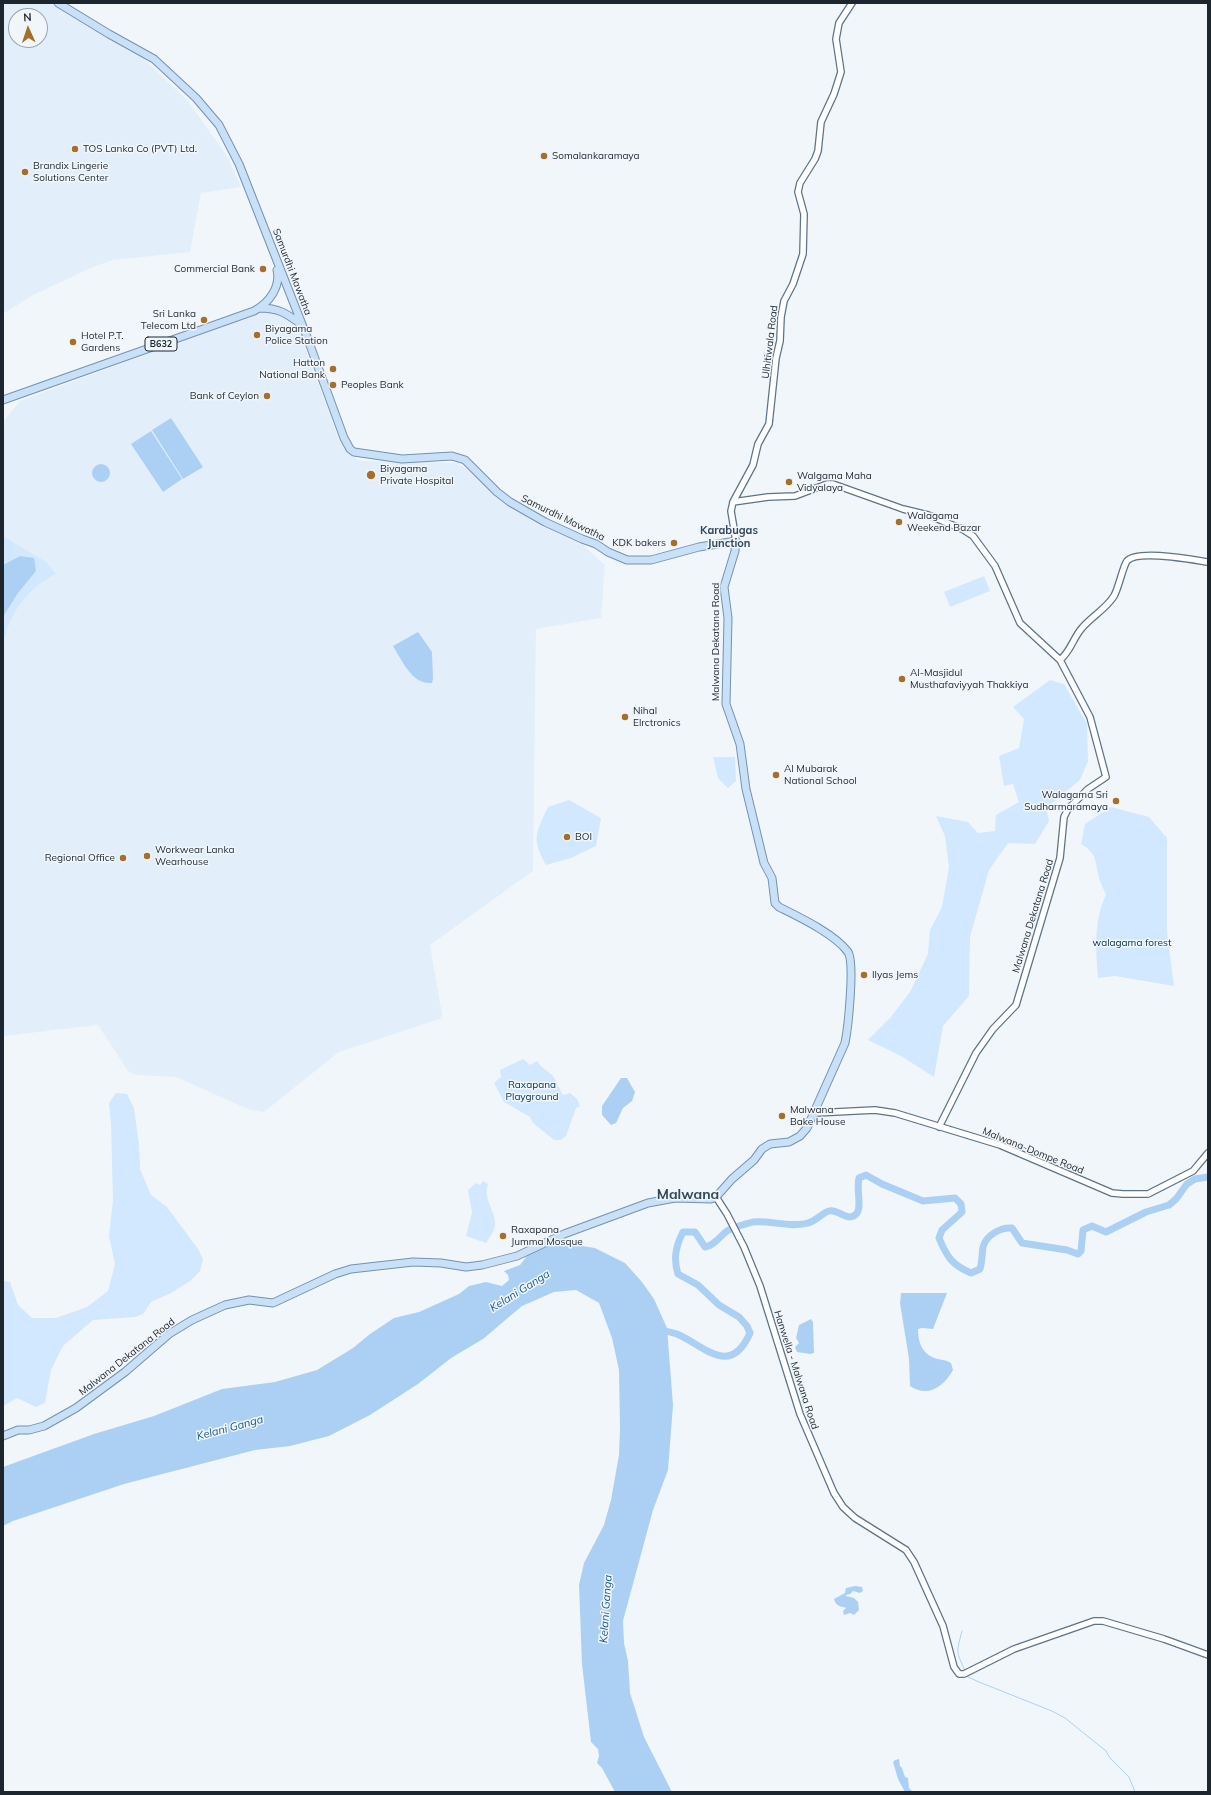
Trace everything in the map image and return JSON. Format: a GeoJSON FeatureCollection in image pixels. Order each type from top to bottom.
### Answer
{"type":"FeatureCollection","features":[{"type":"Feature","properties":{"kind":"main road","name":"Samurdhi Mawatha"},"geometry":{"type":"LineString","coordinates":[[58,3],[154,59],[207,110],[219,125],[239,164],[302,325],[344,438],[350,449],[354,452],[402,459],[452,456],[465,460],[497,492],[510,502],[552,525],[628,560],[652,560],[699,547],[736,541]]}},
{"type":"Feature","properties":{"kind":"main road","name":"B632"},"geometry":{"type":"LineString","coordinates":[[3,400],[259,308],[270,299],[279,277],[274,252]]}},
{"type":"Feature","properties":{"kind":"main road","name":"B632"},"geometry":{"type":"LineString","coordinates":[[259,308],[273,308],[286,313],[302,325]]}},
{"type":"Feature","properties":{"kind":"main road","name":"Malwana Dekatana Road"},"geometry":{"type":"LineString","coordinates":[[3,1436],[18,1430],[28,1430],[44,1426],[76,1408],[125,1372],[169,1334],[192,1320],[225,1305],[249,1300],[273,1303],[335,1274],[351,1269],[414,1262],[441,1263],[466,1267],[482,1265],[517,1256],[564,1234],[648,1203],[675,1198],[704,1200],[716,1197],[732,1179],[754,1160],[762,1149],[770,1144],[789,1142],[800,1136],[807,1128],[845,1043],[848,1028],[851,959],[843,947],[815,925],[775,903],[772,878],[764,863],[746,789],[740,744],[726,704],[728,618],[724,587],[735,551],[736,541]]}},
{"type":"Feature","properties":{"kind":"street","name":"Ulhitiwala Road"},"geometry":{"type":"LineString","coordinates":[[733,502],[753,465],[758,444],[769,424],[784,301],[793,284],[803,254],[804,214],[798,192],[800,183],[815,159],[818,151],[821,122],[834,94],[841,72],[836,39],[839,23],[852,3]]}},
{"type":"Feature","properties":{"kind":"street","name":"Malwana Dekatana Road"},"geometry":{"type":"LineString","coordinates":[[736,541],[731,511],[733,502],[768,497],[795,496],[827,484],[833,484],[903,509],[928,515],[962,529],[973,536],[995,566],[1020,623],[1060,660],[1090,717],[1106,777],[1088,789],[1068,809],[1064,817],[1060,858],[1016,1005],[993,1029],[976,1053],[939,1127]]}},
{"type":"Feature","properties":{"kind":"street"},"geometry":{"type":"LineString","coordinates":[[1060,660],[1069,650],[1081,629],[1114,597],[1127,561],[1142,556],[1176,557],[1208,562]]}},
{"type":"Feature","properties":{"kind":"street","name":"Malwana-Dompe Road"},"geometry":{"type":"LineString","coordinates":[[815,1113],[875,1110],[895,1113],[1000,1145],[1112,1192],[1123,1194],[1148,1194],[1193,1171],[1208,1153]]}},
{"type":"Feature","properties":{"kind":"street","name":"Hanwella - Malwana Road"},"geometry":{"type":"LineString","coordinates":[[716,1197],[731,1222],[760,1286],[800,1414],[834,1493],[843,1507],[855,1518],[906,1550],[914,1562],[943,1626],[954,1667],[958,1674],[967,1672],[1014,1649],[1094,1621],[1102,1621],[1164,1639],[1208,1655]]}},
{"type":"Feature","properties":{"kind":"shaded area"},"geometry":{"type":"Polygon","coordinates":[[[3,3],[51,3],[142,57],[188,101],[227,156],[241,187],[201,193],[190,252],[113,260],[93,267],[31,296],[3,314],[3,3]]]}},
{"type":"Feature","properties":{"kind":"shaded area"},"geometry":{"type":"Polygon","coordinates":[[[260,312],[286,318],[298,329],[342,446],[353,456],[360,461],[457,463],[473,473],[497,498],[539,524],[583,545],[605,565],[601,618],[536,629],[533,871],[430,945],[442,1014],[440,1019],[339,1052],[264,1112],[250,1110],[176,1077],[135,1075],[128,1071],[98,1025],[3,1036],[3,422],[20,401],[260,312]]]}},
{"type":"Feature","properties":{"kind":"green space"},"geometry":{"type":"Polygon","coordinates":[[[3,536],[46,562],[56,574],[37,586],[21,603],[10,622],[3,644],[3,617],[18,593],[36,571],[33,558],[20,556],[3,565],[3,536]]]}},
{"type":"Feature","properties":{"kind":"green space"},"geometry":{"type":"Polygon","coordinates":[[[984,576],[990,591],[950,607],[944,592],[984,576]]]}},
{"type":"Feature","properties":{"kind":"green space"},"geometry":{"type":"Polygon","coordinates":[[[1050,680],[1064,684],[1087,724],[1088,761],[1080,780],[1046,808],[1049,821],[1035,844],[1008,843],[989,870],[970,937],[969,996],[943,1026],[934,1077],[901,1056],[868,1040],[891,1017],[910,992],[928,954],[930,930],[942,907],[949,867],[945,836],[936,816],[968,822],[978,833],[995,831],[996,815],[1019,802],[1013,784],[1004,786],[999,756],[1019,748],[1024,719],[1013,707],[1050,680]]]}},
{"type":"Feature","properties":{"kind":"green space"},"geometry":{"type":"Polygon","coordinates":[[[713,757],[735,757],[736,781],[728,788],[718,778],[713,757]]]}},
{"type":"Feature","properties":{"kind":"green space","name":"BOI"},"geometry":{"type":"Polygon","coordinates":[[[569,800],[601,818],[596,846],[571,858],[546,865],[538,848],[538,829],[548,807],[569,800]]]}},
{"type":"Feature","properties":{"kind":"green space","name":"walagama forest"},"geometry":{"type":"Polygon","coordinates":[[[1111,807],[1149,817],[1167,838],[1167,932],[1174,986],[1115,976],[1098,978],[1096,936],[1099,915],[1106,895],[1099,878],[1093,854],[1081,844],[1085,824],[1111,807]]]}},
{"type":"Feature","properties":{"kind":"green space","name":"Raxapana Playground"},"geometry":{"type":"Polygon","coordinates":[[[523,1059],[530,1065],[537,1061],[553,1076],[563,1095],[570,1093],[577,1099],[580,1106],[576,1108],[566,1136],[561,1140],[554,1140],[533,1123],[530,1117],[504,1102],[494,1083],[501,1077],[500,1070],[523,1059]]]}},
{"type":"Feature","properties":{"kind":"green space"},"geometry":{"type":"Polygon","coordinates":[[[116,1093],[127,1094],[134,1108],[139,1145],[140,1169],[151,1195],[167,1207],[198,1249],[203,1259],[200,1271],[190,1281],[171,1293],[151,1302],[143,1314],[135,1317],[93,1320],[63,1346],[51,1370],[45,1403],[36,1407],[17,1398],[3,1406],[3,1281],[10,1282],[18,1305],[32,1318],[56,1318],[87,1307],[108,1291],[115,1264],[109,1236],[113,1200],[109,1103],[116,1093]]]}},
{"type":"Feature","properties":{"kind":"green space"},"geometry":{"type":"Polygon","coordinates":[[[483,1181],[488,1184],[487,1195],[495,1222],[494,1230],[486,1243],[466,1236],[472,1213],[468,1190],[476,1183],[480,1185],[483,1181]]]}},
{"type":"Feature","properties":{"kind":"water"},"geometry":{"type":"Polygon","coordinates":[[[171,418],[203,467],[183,479],[152,430],[171,418]]]}},
{"type":"Feature","properties":{"kind":"water"},"geometry":{"type":"Polygon","coordinates":[[[151,431],[182,479],[163,492],[131,444],[151,431]]]}},
{"type":"Feature","properties":{"kind":"water"},"geometry":{"type":"Polygon","coordinates":[[[101,464],[107,467],[110,473],[107,479],[101,482],[95,479],[92,473],[95,467],[101,464]]]}},
{"type":"Feature","properties":{"kind":"water"},"geometry":{"type":"Polygon","coordinates":[[[20,556],[34,558],[36,571],[18,593],[3,617],[3,565],[20,556]]]}},
{"type":"Feature","properties":{"kind":"water"},"geometry":{"type":"Polygon","coordinates":[[[418,632],[432,652],[432,683],[425,683],[413,676],[393,646],[418,632]]]}},
{"type":"Feature","properties":{"kind":"water"},"geometry":{"type":"Polygon","coordinates":[[[621,1078],[627,1078],[635,1092],[632,1101],[623,1108],[616,1123],[611,1125],[602,1115],[602,1106],[621,1078]]]}},
{"type":"Feature","properties":{"kind":"water","name":"Kelani Ganga"},"geometry":{"type":"Polygon","coordinates":[[[557,1242],[595,1248],[625,1263],[642,1282],[654,1299],[667,1328],[673,1405],[668,1470],[653,1510],[623,1621],[630,1693],[644,1737],[672,1792],[615,1792],[602,1768],[597,1763],[599,1756],[598,1749],[591,1742],[582,1664],[579,1585],[584,1563],[604,1525],[611,1500],[619,1455],[619,1370],[612,1338],[599,1303],[576,1290],[554,1292],[522,1306],[483,1339],[451,1358],[418,1384],[370,1415],[329,1436],[290,1446],[255,1450],[124,1484],[13,1521],[3,1526],[3,1467],[94,1434],[154,1416],[222,1389],[275,1382],[317,1370],[353,1348],[370,1334],[394,1318],[419,1312],[459,1294],[469,1286],[486,1282],[502,1286],[509,1280],[508,1275],[504,1271],[520,1265],[530,1252],[535,1252],[557,1242]]]}},
{"type":"Feature","properties":{"kind":"water"},"geometry":{"type":"Polygon","coordinates":[[[901,1293],[947,1293],[933,1329],[918,1329],[920,1341],[925,1352],[932,1357],[951,1363],[953,1370],[940,1386],[929,1391],[923,1391],[910,1386],[909,1359],[900,1303],[901,1293]]]}},
{"type":"Feature","properties":{"kind":"water"},"geometry":{"type":"Polygon","coordinates":[[[811,1319],[813,1322],[814,1353],[810,1354],[797,1352],[795,1347],[799,1343],[796,1338],[799,1325],[811,1319]]]}},
{"type":"Feature","properties":{"kind":"water"},"geometry":{"type":"Polygon","coordinates":[[[855,1586],[862,1587],[863,1591],[860,1593],[853,1591],[846,1596],[854,1598],[858,1602],[859,1610],[854,1615],[850,1613],[844,1615],[843,1611],[846,1608],[837,1605],[834,1599],[845,1593],[846,1588],[855,1586]]]}},
{"type":"Feature","properties":{"kind":"water"},"geometry":{"type":"Polygon","coordinates":[[[899,1759],[900,1766],[905,1777],[908,1778],[909,1788],[913,1792],[905,1792],[898,1779],[893,1762],[899,1759]]]}},
{"type":"Feature","properties":{"kind":"waterway"},"geometry":{"type":"LineString","coordinates":[[659,1330],[677,1334],[716,1355],[725,1356],[734,1354],[742,1346],[750,1333],[747,1326],[739,1317],[719,1305],[698,1285],[678,1274],[676,1268],[676,1252],[683,1232],[695,1232],[705,1247],[714,1243],[724,1233],[753,1222],[794,1225],[801,1224],[811,1222],[829,1211],[850,1217],[854,1216],[857,1213],[859,1206],[859,1178],[866,1175],[882,1184],[923,1201],[955,1198],[961,1204],[962,1212],[942,1230],[939,1238],[951,1260],[959,1267],[971,1273],[980,1269],[983,1247],[987,1239],[999,1230],[1012,1228],[1022,1243],[1067,1250],[1078,1254],[1081,1251],[1083,1230],[1092,1226],[1106,1232],[1146,1212],[1169,1205],[1176,1199],[1187,1184],[1195,1179],[1208,1177]]}},
{"type":"Feature","properties":{"kind":"waterway"},"geometry":{"type":"LineString","coordinates":[[962,1631],[958,1652],[965,1671]]}},
{"type":"Feature","properties":{"kind":"waterway"},"geometry":{"type":"LineString","coordinates":[[967,1674],[968,1677],[979,1682],[1052,1711],[1065,1718],[1106,1751],[1110,1758],[1129,1777],[1135,1792]]}},
{"type":"Feature","properties":{"kind":"place","name":"TOS Lanka Co (PVT) Ltd."},"geometry":{"type":"Point","coordinates":[75,149]}},
{"type":"Feature","properties":{"kind":"place","name":"Somalankaramaya"},"geometry":{"type":"Point","coordinates":[544,156]}},
{"type":"Feature","properties":{"kind":"place","name":"Brandix Lingerie Solutions Center"},"geometry":{"type":"Point","coordinates":[25,172]}},
{"type":"Feature","properties":{"kind":"place","name":"Commercial Bank"},"geometry":{"type":"Point","coordinates":[263,269]}},
{"type":"Feature","properties":{"kind":"place","name":"Sri Lanka Telecom Ltd"},"geometry":{"type":"Point","coordinates":[204,320]}},
{"type":"Feature","properties":{"kind":"place","name":"Biyagama Police Station"},"geometry":{"type":"Point","coordinates":[257,335]}},
{"type":"Feature","properties":{"kind":"place","name":"Hotel P.T. Gardens"},"geometry":{"type":"Point","coordinates":[73,342]}},
{"type":"Feature","properties":{"kind":"place","name":"Hatton National Bank"},"geometry":{"type":"Point","coordinates":[333,369]}},
{"type":"Feature","properties":{"kind":"place","name":"Peoples Bank"},"geometry":{"type":"Point","coordinates":[333,385]}},
{"type":"Feature","properties":{"kind":"place","name":"Bank of Ceylon"},"geometry":{"type":"Point","coordinates":[267,396]}},
{"type":"Feature","properties":{"kind":"place","name":"Biyagama Private Hospital"},"geometry":{"type":"Point","coordinates":[371,475]}},
{"type":"Feature","properties":{"kind":"place","name":"Walgama Maha Vidyalaya"},"geometry":{"type":"Point","coordinates":[789,482]}},
{"type":"Feature","properties":{"kind":"place","name":"Walagama Weekend Bazar"},"geometry":{"type":"Point","coordinates":[899,522]}},
{"type":"Feature","properties":{"kind":"place","name":"KDK bakers"},"geometry":{"type":"Point","coordinates":[674,543]}},
{"type":"Feature","properties":{"kind":"place","name":"Al-Masjidul Musthafaviyyah Thakkiya"},"geometry":{"type":"Point","coordinates":[902,679]}},
{"type":"Feature","properties":{"kind":"place","name":"Nihal Elrctronics"},"geometry":{"type":"Point","coordinates":[625,717]}},
{"type":"Feature","properties":{"kind":"place","name":"Al Mubarak National School"},"geometry":{"type":"Point","coordinates":[776,775]}},
{"type":"Feature","properties":{"kind":"place","name":"Walagama Sri Sudharmaramaya"},"geometry":{"type":"Point","coordinates":[1116,801]}},
{"type":"Feature","properties":{"kind":"place","name":"BOI"},"geometry":{"type":"Point","coordinates":[567,837]}},
{"type":"Feature","properties":{"kind":"place","name":"Workwear Lanka Wearhouse"},"geometry":{"type":"Point","coordinates":[147,856]}},
{"type":"Feature","properties":{"kind":"place","name":"Regional Office"},"geometry":{"type":"Point","coordinates":[123,858]}},
{"type":"Feature","properties":{"kind":"place","name":"Ilyas Jems"},"geometry":{"type":"Point","coordinates":[864,975]}},
{"type":"Feature","properties":{"kind":"place","name":"Malwana Bake House"},"geometry":{"type":"Point","coordinates":[782,1116]}},
{"type":"Feature","properties":{"kind":"place","name":"Raxapana Jumma Mosque"},"geometry":{"type":"Point","coordinates":[503,1236]}},
{"type":"Feature","properties":{"kind":"district","name":"Karabugas Junction"},"geometry":{"type":"Point","coordinates":[729,537]}},
{"type":"Feature","properties":{"kind":"district","name":"Malwana"},"geometry":{"type":"Point","coordinates":[688,1195]}}]}
